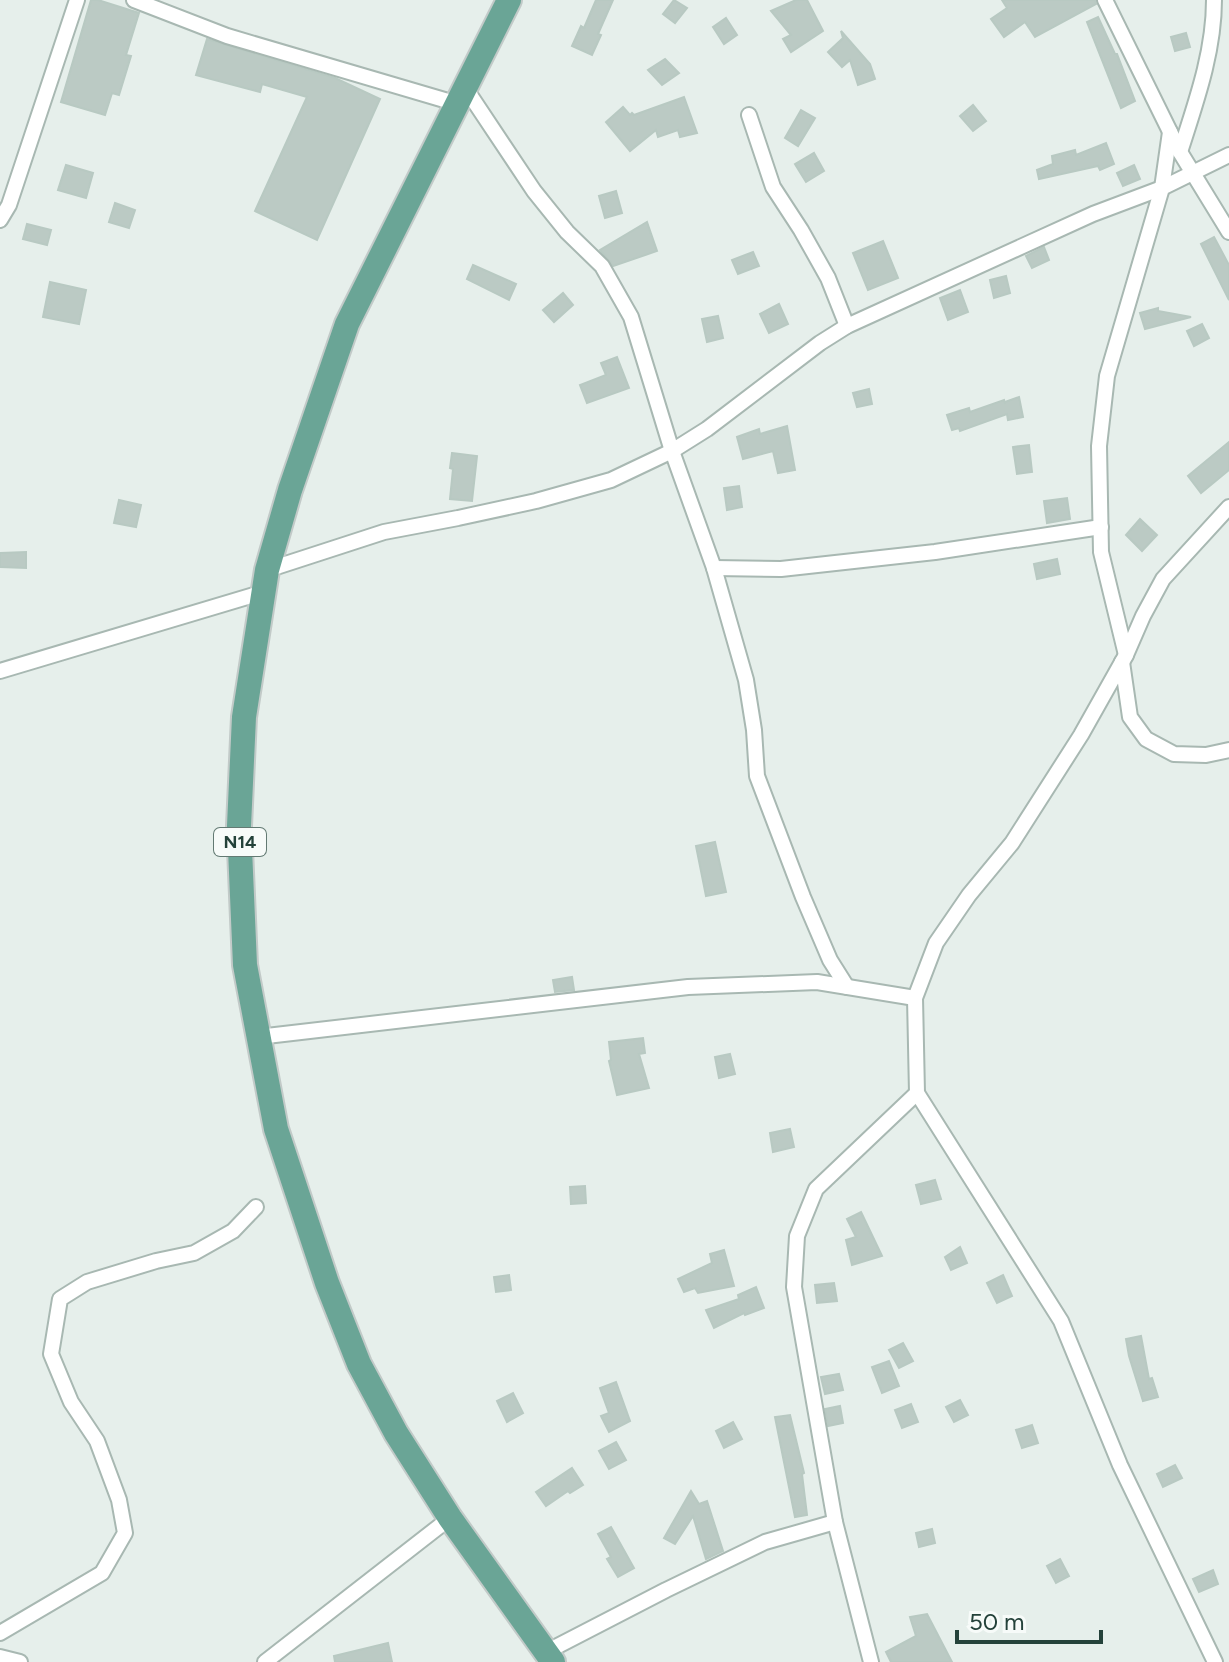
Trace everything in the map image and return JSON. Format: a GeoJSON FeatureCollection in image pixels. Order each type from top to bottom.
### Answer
{"type":"FeatureCollection","features":[{"type":"Feature","properties":{"kind":"main road","name":"N14"},"geometry":{"type":"LineString","coordinates":[[509,0],[347,324],[290,490],[266,581],[244,717],[239,826],[245,965],[258,1037],[276,1129],[327,1283],[359,1364],[396,1433],[450,1518],[550,1657]]}},
{"type":"Feature","properties":{"kind":"street"},"geometry":{"type":"LineString","coordinates":[[0,220],[9,205],[77,0]]}},
{"type":"Feature","properties":{"kind":"street"},"geometry":{"type":"LineString","coordinates":[[134,0],[227,36],[462,97],[567,232],[602,266],[631,317],[672,451],[714,568],[746,680],[757,776],[803,897],[830,960],[847,987]]}},
{"type":"Feature","properties":{"kind":"street"},"geometry":{"type":"LineString","coordinates":[[1105,0],[1192,175],[1229,232]]}},
{"type":"Feature","properties":{"kind":"street"},"geometry":{"type":"LineString","coordinates":[[1180,152],[1201,88],[1214,20],[1214,0]]}},
{"type":"Feature","properties":{"kind":"street"},"geometry":{"type":"LineString","coordinates":[[749,115],[773,187],[828,278],[847,326]]}},
{"type":"Feature","properties":{"kind":"street"},"geometry":{"type":"LineString","coordinates":[[1170,132],[1162,188],[1107,376],[1099,446],[1101,552],[1124,659],[1130,717],[1146,739],[1174,754],[1206,755],[1229,750]]}},
{"type":"Feature","properties":{"kind":"street"},"geometry":{"type":"LineString","coordinates":[[0,671],[266,581],[384,532],[536,501],[611,480],[672,451],[707,429],[847,326],[1093,214],[1192,175],[1229,155]]}},
{"type":"Feature","properties":{"kind":"street"},"geometry":{"type":"LineString","coordinates":[[1215,1662],[1120,1465],[1061,1321],[917,1093],[915,998],[936,943],[969,895],[1012,843],[1081,735],[1124,659],[1163,579],[1229,507]]}},
{"type":"Feature","properties":{"kind":"street"},"geometry":{"type":"LineString","coordinates":[[714,568],[796,568],[935,552],[1101,527]]}},
{"type":"Feature","properties":{"kind":"street"},"geometry":{"type":"LineString","coordinates":[[258,1037],[688,987],[817,982],[915,998]]}},
{"type":"Feature","properties":{"kind":"street"},"geometry":{"type":"LineString","coordinates":[[871,1662],[835,1522],[794,1287],[797,1236],[816,1189],[917,1093]]}},
{"type":"Feature","properties":{"kind":"street"},"geometry":{"type":"LineString","coordinates":[[0,1633],[102,1573],[125,1533],[119,1500],[97,1441],[71,1402],[51,1354],[60,1299],[87,1282],[194,1253],[233,1231],[256,1207]]}},
{"type":"Feature","properties":{"kind":"street"},"geometry":{"type":"LineString","coordinates":[[265,1662],[450,1518]]}},
{"type":"Feature","properties":{"kind":"street"},"geometry":{"type":"LineString","coordinates":[[550,1657],[666,1590],[765,1542],[835,1522]]}},
{"type":"Feature","properties":{"kind":"street"},"geometry":{"type":"LineString","coordinates":[[1,1658],[20,1662]]}},
{"type":"Feature","properties":{"kind":"building"},"geometry":{"type":"Polygon","coordinates":[[[91,0],[139,13],[126,55],[131,56],[119,95],[112,93],[105,115],[61,102],[91,0]]]}},
{"type":"Feature","properties":{"kind":"building"},"geometry":{"type":"Polygon","coordinates":[[[596,0],[613,0],[592,55],[572,46],[596,0]]]}},
{"type":"Feature","properties":{"kind":"building"},"geometry":{"type":"Polygon","coordinates":[[[674,0],[687,8],[675,23],[663,14],[674,0]]]}},
{"type":"Feature","properties":{"kind":"building"},"geometry":{"type":"Polygon","coordinates":[[[796,0],[807,0],[823,31],[791,52],[783,39],[791,35],[771,11],[796,0]]]}},
{"type":"Feature","properties":{"kind":"building"},"geometry":{"type":"Polygon","coordinates":[[[1002,0],[1095,0],[1096,4],[1035,37],[1025,22],[1004,37],[991,19],[1007,8],[1002,0]]]}},
{"type":"Feature","properties":{"kind":"building"},"geometry":{"type":"Polygon","coordinates":[[[1098,17],[1117,54],[1135,101],[1121,108],[1087,22],[1098,17]]]}},
{"type":"Feature","properties":{"kind":"building"},"geometry":{"type":"Polygon","coordinates":[[[726,18],[737,35],[724,44],[713,27],[726,18]]]}},
{"type":"Feature","properties":{"kind":"building"},"geometry":{"type":"Polygon","coordinates":[[[841,31],[870,64],[875,79],[858,85],[850,60],[842,67],[828,52],[843,38],[841,31]]]}},
{"type":"Feature","properties":{"kind":"building"},"geometry":{"type":"Polygon","coordinates":[[[1186,33],[1190,47],[1175,51],[1171,37],[1186,33]]]}},
{"type":"Feature","properties":{"kind":"building"},"geometry":{"type":"Polygon","coordinates":[[[207,39],[335,78],[380,99],[317,240],[255,211],[307,97],[262,84],[260,92],[196,75],[207,39]]]}},
{"type":"Feature","properties":{"kind":"building"},"geometry":{"type":"Polygon","coordinates":[[[665,59],[679,73],[662,85],[648,70],[665,59]]]}},
{"type":"Feature","properties":{"kind":"building"},"geometry":{"type":"Polygon","coordinates":[[[684,97],[697,133],[680,137],[678,130],[658,137],[656,130],[630,151],[606,122],[623,107],[634,115],[684,97]]]}},
{"type":"Feature","properties":{"kind":"building"},"geometry":{"type":"Polygon","coordinates":[[[973,105],[986,121],[973,131],[960,116],[973,105]]]}},
{"type":"Feature","properties":{"kind":"building"},"geometry":{"type":"Polygon","coordinates":[[[801,110],[815,118],[798,146],[785,138],[801,110]]]}},
{"type":"Feature","properties":{"kind":"building"},"geometry":{"type":"Polygon","coordinates":[[[1106,143],[1114,164],[1100,170],[1098,166],[1039,179],[1037,170],[1053,164],[1052,156],[1075,150],[1076,155],[1106,143]]]}},
{"type":"Feature","properties":{"kind":"building"},"geometry":{"type":"Polygon","coordinates":[[[814,153],[824,171],[806,182],[795,164],[814,153]]]}},
{"type":"Feature","properties":{"kind":"building"},"geometry":{"type":"Polygon","coordinates":[[[66,165],[93,173],[86,198],[58,190],[66,165]]]}},
{"type":"Feature","properties":{"kind":"building"},"geometry":{"type":"Polygon","coordinates":[[[1134,165],[1140,179],[1123,186],[1117,173],[1134,165]]]}},
{"type":"Feature","properties":{"kind":"building"},"geometry":{"type":"Polygon","coordinates":[[[616,191],[622,213],[605,218],[599,196],[616,191]]]}},
{"type":"Feature","properties":{"kind":"building"},"geometry":{"type":"Polygon","coordinates":[[[115,203],[135,210],[129,228],[109,222],[115,203]]]}},
{"type":"Feature","properties":{"kind":"building"},"geometry":{"type":"Polygon","coordinates":[[[647,222],[657,251],[613,266],[600,250],[647,222]]]}},
{"type":"Feature","properties":{"kind":"building"},"geometry":{"type":"Polygon","coordinates":[[[27,224],[51,230],[47,245],[23,239],[27,224]]]}},
{"type":"Feature","properties":{"kind":"building"},"geometry":{"type":"Polygon","coordinates":[[[1214,237],[1229,265],[1229,300],[1201,244],[1214,237]]]}},
{"type":"Feature","properties":{"kind":"building"},"geometry":{"type":"Polygon","coordinates":[[[883,241],[898,278],[868,290],[853,253],[883,241]]]}},
{"type":"Feature","properties":{"kind":"building"},"geometry":{"type":"Polygon","coordinates":[[[1044,247],[1049,260],[1032,268],[1026,256],[1044,247]]]}},
{"type":"Feature","properties":{"kind":"building"},"geometry":{"type":"Polygon","coordinates":[[[753,252],[759,266],[738,274],[732,260],[753,252]]]}},
{"type":"Feature","properties":{"kind":"building"},"geometry":{"type":"Polygon","coordinates":[[[473,265],[516,284],[509,300],[467,279],[473,265]]]}},
{"type":"Feature","properties":{"kind":"building"},"geometry":{"type":"Polygon","coordinates":[[[1006,276],[1010,293],[994,298],[990,280],[1006,276]]]}},
{"type":"Feature","properties":{"kind":"building"},"geometry":{"type":"Polygon","coordinates":[[[50,282],[86,290],[79,324],[43,317],[50,282]]]}},
{"type":"Feature","properties":{"kind":"building"},"geometry":{"type":"Polygon","coordinates":[[[960,290],[968,312],[948,320],[940,298],[960,290]]]}},
{"type":"Feature","properties":{"kind":"building"},"geometry":{"type":"Polygon","coordinates":[[[563,293],[573,305],[554,322],[543,310],[563,293]]]}},
{"type":"Feature","properties":{"kind":"building"},"geometry":{"type":"Polygon","coordinates":[[[779,304],[788,324],[769,333],[760,314],[779,304]]]}},
{"type":"Feature","properties":{"kind":"building"},"geometry":{"type":"Polygon","coordinates":[[[1158,308],[1158,311],[1191,317],[1145,329],[1140,313],[1158,308]]]}},
{"type":"Feature","properties":{"kind":"building"},"geometry":{"type":"Polygon","coordinates":[[[718,316],[723,338],[707,342],[702,319],[718,316]]]}},
{"type":"Feature","properties":{"kind":"building"},"geometry":{"type":"Polygon","coordinates":[[[1202,324],[1209,338],[1194,346],[1187,331],[1202,324]]]}},
{"type":"Feature","properties":{"kind":"building"},"geometry":{"type":"Polygon","coordinates":[[[617,357],[629,388],[587,403],[580,385],[606,375],[601,363],[617,357]]]}},
{"type":"Feature","properties":{"kind":"building"},"geometry":{"type":"Polygon","coordinates":[[[869,389],[872,404],[857,407],[853,393],[869,389]]]}},
{"type":"Feature","properties":{"kind":"building"},"geometry":{"type":"Polygon","coordinates":[[[1019,397],[1023,417],[1008,420],[1007,414],[960,431],[959,428],[952,430],[947,415],[969,408],[970,412],[1004,400],[1005,404],[1019,397]]]}},
{"type":"Feature","properties":{"kind":"building"},"geometry":{"type":"Polygon","coordinates":[[[787,426],[795,470],[778,473],[773,451],[743,459],[737,437],[759,429],[760,434],[787,426]]]}},
{"type":"Feature","properties":{"kind":"building"},"geometry":{"type":"Polygon","coordinates":[[[1229,442],[1229,470],[1201,493],[1188,476],[1229,442]]]}},
{"type":"Feature","properties":{"kind":"building"},"geometry":{"type":"Polygon","coordinates":[[[1029,445],[1032,472],[1017,474],[1013,447],[1029,445]]]}},
{"type":"Feature","properties":{"kind":"building"},"geometry":{"type":"Polygon","coordinates":[[[452,453],[477,456],[472,501],[450,499],[452,453]]]}},
{"type":"Feature","properties":{"kind":"building"},"geometry":{"type":"Polygon","coordinates":[[[739,486],[742,507],[727,510],[724,488],[739,486]]]}},
{"type":"Feature","properties":{"kind":"building"},"geometry":{"type":"Polygon","coordinates":[[[1067,498],[1070,519],[1047,523],[1044,501],[1067,498]]]}},
{"type":"Feature","properties":{"kind":"building"},"geometry":{"type":"Polygon","coordinates":[[[119,500],[141,505],[136,527],[114,523],[119,500]]]}},
{"type":"Feature","properties":{"kind":"building"},"geometry":{"type":"Polygon","coordinates":[[[1140,519],[1157,535],[1142,551],[1126,535],[1140,519]]]}},
{"type":"Feature","properties":{"kind":"building"},"geometry":{"type":"Polygon","coordinates":[[[26,552],[26,568],[0,567],[0,553],[26,552]]]}},
{"type":"Feature","properties":{"kind":"building"},"geometry":{"type":"Polygon","coordinates":[[[1057,559],[1060,574],[1037,579],[1034,564],[1057,559]]]}},
{"type":"Feature","properties":{"kind":"building"},"geometry":{"type":"Polygon","coordinates":[[[715,842],[726,892],[706,896],[696,846],[715,842]]]}},
{"type":"Feature","properties":{"kind":"building"},"geometry":{"type":"Polygon","coordinates":[[[572,977],[574,990],[555,992],[553,980],[572,977]]]}},
{"type":"Feature","properties":{"kind":"building"},"geometry":{"type":"Polygon","coordinates":[[[643,1038],[645,1053],[639,1054],[649,1088],[617,1095],[609,1061],[609,1042],[643,1038]]]}},
{"type":"Feature","properties":{"kind":"building"},"geometry":{"type":"Polygon","coordinates":[[[730,1054],[735,1074],[719,1078],[715,1057],[730,1054]]]}},
{"type":"Feature","properties":{"kind":"building"},"geometry":{"type":"Polygon","coordinates":[[[790,1129],[794,1147],[773,1152],[770,1133],[790,1129]]]}},
{"type":"Feature","properties":{"kind":"building"},"geometry":{"type":"Polygon","coordinates":[[[935,1180],[941,1199],[921,1204],[916,1185],[935,1180]]]}},
{"type":"Feature","properties":{"kind":"building"},"geometry":{"type":"Polygon","coordinates":[[[585,1186],[586,1203],[571,1204],[570,1187],[585,1186]]]}},
{"type":"Feature","properties":{"kind":"building"},"geometry":{"type":"Polygon","coordinates":[[[861,1212],[882,1256],[852,1265],[846,1240],[856,1237],[847,1219],[861,1212]]]}},
{"type":"Feature","properties":{"kind":"building"},"geometry":{"type":"Polygon","coordinates":[[[960,1247],[967,1263],[951,1270],[945,1257],[960,1247]]]}},
{"type":"Feature","properties":{"kind":"building"},"geometry":{"type":"Polygon","coordinates":[[[724,1250],[734,1286],[698,1293],[695,1288],[684,1292],[678,1279],[712,1263],[710,1254],[724,1250]]]}},
{"type":"Feature","properties":{"kind":"building"},"geometry":{"type":"Polygon","coordinates":[[[509,1275],[511,1290],[496,1292],[494,1277],[509,1275]]]}},
{"type":"Feature","properties":{"kind":"building"},"geometry":{"type":"Polygon","coordinates":[[[1003,1275],[1012,1296],[997,1303],[987,1283],[1003,1275]]]}},
{"type":"Feature","properties":{"kind":"building"},"geometry":{"type":"Polygon","coordinates":[[[834,1283],[837,1301],[817,1303],[815,1285],[834,1283]]]}},
{"type":"Feature","properties":{"kind":"building"},"geometry":{"type":"Polygon","coordinates":[[[756,1287],[764,1308],[744,1313],[714,1328],[706,1310],[739,1299],[738,1295],[756,1287]]]}},
{"type":"Feature","properties":{"kind":"building"},"geometry":{"type":"Polygon","coordinates":[[[1141,1336],[1149,1379],[1152,1378],[1158,1397],[1143,1401],[1126,1339],[1141,1336]]]}},
{"type":"Feature","properties":{"kind":"building"},"geometry":{"type":"Polygon","coordinates":[[[903,1343],[913,1361],[899,1368],[889,1350],[903,1343]]]}},
{"type":"Feature","properties":{"kind":"building"},"geometry":{"type":"Polygon","coordinates":[[[889,1361],[899,1386],[882,1393],[872,1367],[889,1361]]]}},
{"type":"Feature","properties":{"kind":"building"},"geometry":{"type":"Polygon","coordinates":[[[839,1374],[843,1390],[825,1394],[821,1377],[839,1374]]]}},
{"type":"Feature","properties":{"kind":"building"},"geometry":{"type":"Polygon","coordinates":[[[616,1382],[630,1421],[609,1432],[601,1416],[609,1413],[600,1388],[616,1382]]]}},
{"type":"Feature","properties":{"kind":"building"},"geometry":{"type":"Polygon","coordinates":[[[513,1393],[523,1413],[507,1422],[497,1401],[513,1393]]]}},
{"type":"Feature","properties":{"kind":"building"},"geometry":{"type":"Polygon","coordinates":[[[960,1400],[968,1415],[954,1422],[946,1407],[960,1400]]]}},
{"type":"Feature","properties":{"kind":"building"},"geometry":{"type":"Polygon","coordinates":[[[911,1404],[918,1422],[902,1428],[895,1410],[911,1404]]]}},
{"type":"Feature","properties":{"kind":"building"},"geometry":{"type":"Polygon","coordinates":[[[840,1406],[843,1423],[828,1426],[825,1409],[840,1406]]]}},
{"type":"Feature","properties":{"kind":"building"},"geometry":{"type":"Polygon","coordinates":[[[790,1415],[804,1473],[807,1515],[795,1517],[775,1417],[790,1415]]]}},
{"type":"Feature","properties":{"kind":"building"},"geometry":{"type":"Polygon","coordinates":[[[733,1422],[742,1439],[724,1448],[716,1431],[733,1422]]]}},
{"type":"Feature","properties":{"kind":"building"},"geometry":{"type":"Polygon","coordinates":[[[1032,1425],[1038,1443],[1022,1448],[1016,1430],[1032,1425]]]}},
{"type":"Feature","properties":{"kind":"building"},"geometry":{"type":"Polygon","coordinates":[[[616,1442],[626,1460],[609,1469],[599,1451],[616,1442]]]}},
{"type":"Feature","properties":{"kind":"building"},"geometry":{"type":"Polygon","coordinates":[[[1175,1465],[1182,1478],[1163,1487],[1157,1474],[1175,1465]]]}},
{"type":"Feature","properties":{"kind":"building"},"geometry":{"type":"Polygon","coordinates":[[[572,1468],[583,1485],[546,1506],[536,1492],[572,1468]]]}},
{"type":"Feature","properties":{"kind":"building"},"geometry":{"type":"Polygon","coordinates":[[[691,1491],[699,1504],[707,1501],[723,1551],[706,1559],[693,1516],[675,1544],[664,1538],[691,1491]]]}},
{"type":"Feature","properties":{"kind":"building"},"geometry":{"type":"Polygon","coordinates":[[[611,1527],[634,1568],[618,1577],[598,1534],[611,1527]]]}},
{"type":"Feature","properties":{"kind":"building"},"geometry":{"type":"Polygon","coordinates":[[[932,1529],[935,1543],[919,1547],[916,1533],[932,1529]]]}},
{"type":"Feature","properties":{"kind":"building"},"geometry":{"type":"Polygon","coordinates":[[[1060,1559],[1069,1576],[1056,1583],[1047,1566],[1060,1559]]]}},
{"type":"Feature","properties":{"kind":"building"},"geometry":{"type":"Polygon","coordinates":[[[1213,1570],[1218,1584],[1199,1592],[1193,1579],[1213,1570]]]}},
{"type":"Feature","properties":{"kind":"building"},"geometry":{"type":"Polygon","coordinates":[[[927,1614],[952,1662],[891,1662],[886,1652],[916,1636],[910,1617],[927,1614]]]}},
{"type":"Feature","properties":{"kind":"building"},"geometry":{"type":"Polygon","coordinates":[[[388,1643],[392,1662],[335,1662],[334,1656],[388,1643]]]}}]}
